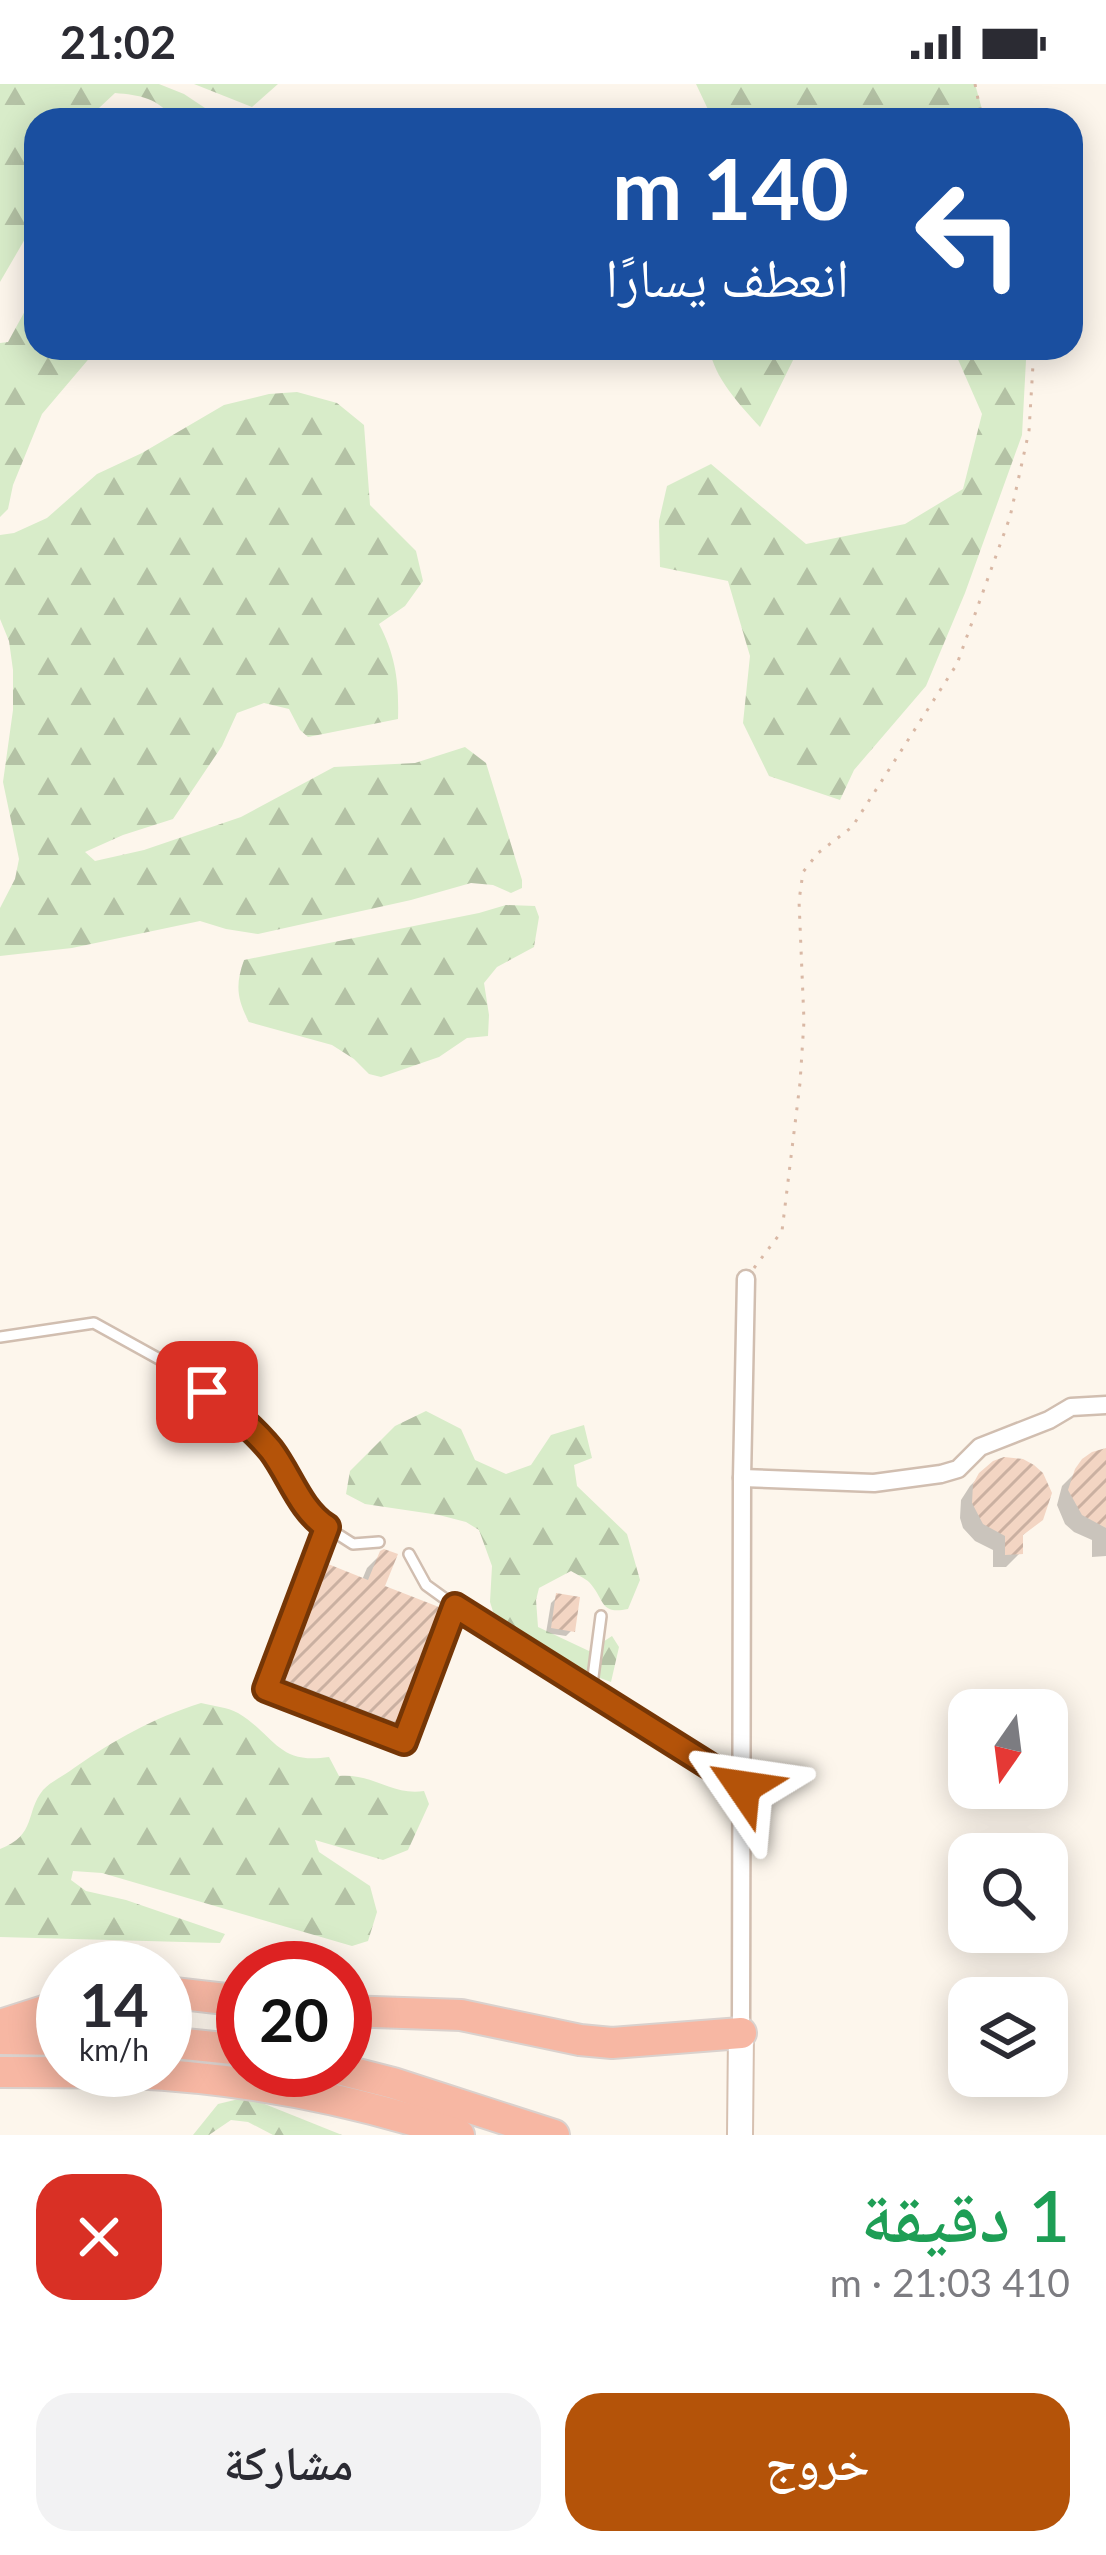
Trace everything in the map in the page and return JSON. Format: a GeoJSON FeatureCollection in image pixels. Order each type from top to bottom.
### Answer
{"type":"FeatureCollection","features":[{"type":"Feature","properties":{"kind":"highway"},"geometry":{"type":"LineString","coordinates":[[372,2012],[461,2015],[612,2043],[741,2033]]}},
{"type":"Feature","properties":{"kind":"highway"},"geometry":{"type":"LineString","coordinates":[[0,2025],[36,2014]]}},
{"type":"Feature","properties":{"kind":"highway"},"geometry":{"type":"LineString","coordinates":[[0,2039],[36,2039]]}},
{"type":"Feature","properties":{"kind":"highway"},"geometry":{"type":"LineString","coordinates":[[0,2072],[134,2073],[216,2083]]}},
{"type":"Feature","properties":{"kind":"highway"},"geometry":{"type":"LineString","coordinates":[[372,2078],[554,2135]]}},
{"type":"Feature","properties":{"kind":"highway"},"geometry":{"type":"LineString","coordinates":[[312,2097],[400,2135]]}},
{"type":"Feature","properties":{"kind":"highway"},"geometry":{"type":"LineString","coordinates":[[317,2097],[459,2135]]}},
{"type":"Feature","properties":{"kind":"street"},"geometry":{"type":"LineString","coordinates":[[740,2135],[746,1279]]}},
{"type":"Feature","properties":{"kind":"street"},"geometry":{"type":"LineString","coordinates":[[742,1478],[874,1483],[941,1474],[958,1469],[980,1447],[1049,1420],[1071,1406],[1106,1405]]}},
{"type":"Feature","properties":{"kind":"lane"},"geometry":{"type":"LineString","coordinates":[[0,1336],[94,1323],[170,1365],[244,1419],[273,1453],[314,1519],[353,1544],[379,1542]]}},
{"type":"Feature","properties":{"kind":"lane"},"geometry":{"type":"LineString","coordinates":[[327,1527],[266,1689],[404,1742],[455,1606]]}},
{"type":"Feature","properties":{"kind":"lane"},"geometry":{"type":"LineString","coordinates":[[410,1554],[426,1585],[455,1606],[743,1787]]}},
{"type":"Feature","properties":{"kind":"lane"},"geometry":{"type":"LineString","coordinates":[[591,1692],[602,1616]]}},
{"type":"Feature","properties":{"kind":"path"},"geometry":{"type":"LineString","coordinates":[[746,1279],[782,1232],[805,1022],[799,901],[803,872],[818,853],[852,827],[957,664],[1010,518],[1029,431],[1033,360]]}},
{"type":"Feature","properties":{"kind":"green space"},"geometry":{"type":"Polygon","coordinates":[[[0,84],[159,84],[205,108],[162,108],[140,97],[115,93],[99,108],[24,108],[24,241],[0,282],[0,84]]]}},
{"type":"Feature","properties":{"kind":"green space"},"geometry":{"type":"Polygon","coordinates":[[[194,84],[278,84],[252,107],[194,84]]]}},
{"type":"Feature","properties":{"kind":"green space"},"geometry":{"type":"Polygon","coordinates":[[[696,84],[975,84],[982,108],[707,108],[696,84]]]}},
{"type":"Feature","properties":{"kind":"green space"},"geometry":{"type":"Polygon","coordinates":[[[24,313],[24,360],[88,360],[42,414],[8,509],[0,517],[0,343],[8,342],[24,313]]]}},
{"type":"Feature","properties":{"kind":"green space"},"geometry":{"type":"Polygon","coordinates":[[[712,360],[793,360],[760,427],[722,381],[712,360]]]}},
{"type":"Feature","properties":{"kind":"green space"},"geometry":{"type":"Polygon","coordinates":[[[958,360],[1026,360],[1022,435],[926,686],[854,770],[840,800],[769,776],[743,723],[750,656],[728,581],[660,567],[659,521],[667,486],[711,464],[806,544],[905,524],[963,489],[982,414],[958,360]]]}},
{"type":"Feature","properties":{"kind":"green space"},"geometry":{"type":"Polygon","coordinates":[[[297,392],[337,403],[364,425],[370,505],[416,551],[423,581],[405,606],[379,624],[395,670],[398,719],[308,737],[289,709],[264,703],[237,713],[222,746],[173,819],[85,852],[95,861],[144,850],[241,817],[334,767],[415,763],[465,747],[486,763],[522,888],[511,893],[471,883],[258,934],[200,921],[72,948],[0,956],[0,908],[19,859],[3,782],[13,670],[0,619],[0,535],[47,518],[97,474],[224,405],[297,392]]]}},
{"type":"Feature","properties":{"kind":"green space"},"geometry":{"type":"Polygon","coordinates":[[[506,905],[535,906],[539,917],[534,947],[497,967],[484,983],[488,1036],[467,1038],[439,1057],[381,1077],[369,1074],[332,1045],[249,1022],[242,1006],[238,985],[244,960],[506,905]]]}},
{"type":"Feature","properties":{"kind":"green space"},"geometry":{"type":"Polygon","coordinates":[[[426,1411],[461,1429],[475,1460],[506,1474],[531,1465],[551,1435],[584,1425],[592,1458],[574,1465],[577,1486],[627,1534],[640,1580],[628,1609],[612,1610],[589,1582],[571,1571],[539,1588],[538,1627],[589,1651],[612,1636],[619,1647],[611,1682],[578,1670],[496,1621],[490,1602],[492,1566],[479,1530],[439,1515],[365,1504],[346,1494],[350,1471],[395,1426],[426,1411]]]}},
{"type":"Feature","properties":{"kind":"green space"},"geometry":{"type":"Polygon","coordinates":[[[201,1703],[225,1708],[251,1722],[287,1753],[329,1757],[339,1776],[424,1791],[429,1804],[408,1850],[383,1860],[315,1840],[319,1852],[370,1886],[377,1912],[368,1941],[335,1941],[102,1873],[73,1871],[71,1880],[86,1891],[225,1934],[216,1943],[0,1937],[0,1849],[20,1837],[43,1790],[89,1758],[166,1716],[201,1703]]]}},
{"type":"Feature","properties":{"kind":"green space"},"geometry":{"type":"Polygon","coordinates":[[[247,2097],[342,2135],[273,2135],[248,2122],[231,2120],[209,2135],[193,2135],[218,2104],[247,2097]]]}},
{"type":"Feature","properties":{"kind":"building"},"geometry":{"type":"Polygon","coordinates":[[[1106,1448],[1106,1528],[1082,1515],[1068,1490],[1082,1459],[1106,1448]]]}},
{"type":"Feature","properties":{"kind":"building"},"geometry":{"type":"Polygon","coordinates":[[[1004,1457],[1034,1465],[1052,1493],[1043,1520],[1023,1535],[1023,1554],[1005,1555],[1005,1536],[983,1524],[972,1503],[979,1473],[1004,1457]]]}},
{"type":"Feature","properties":{"kind":"building"},"geometry":{"type":"Polygon","coordinates":[[[384,1549],[398,1554],[385,1586],[444,1609],[400,1724],[283,1679],[328,1564],[368,1580],[384,1549]]]}},
{"type":"Feature","properties":{"kind":"building"},"geometry":{"type":"Polygon","coordinates":[[[556,1593],[580,1597],[575,1632],[551,1628],[556,1593]]]}},
{"type":"Feature","properties":{"kind":"route"},"geometry":{"type":"LineString","coordinates":[[207,1392],[244,1419],[273,1453],[314,1519],[327,1527],[266,1689],[404,1742],[455,1606],[743,1787]]}}]}
